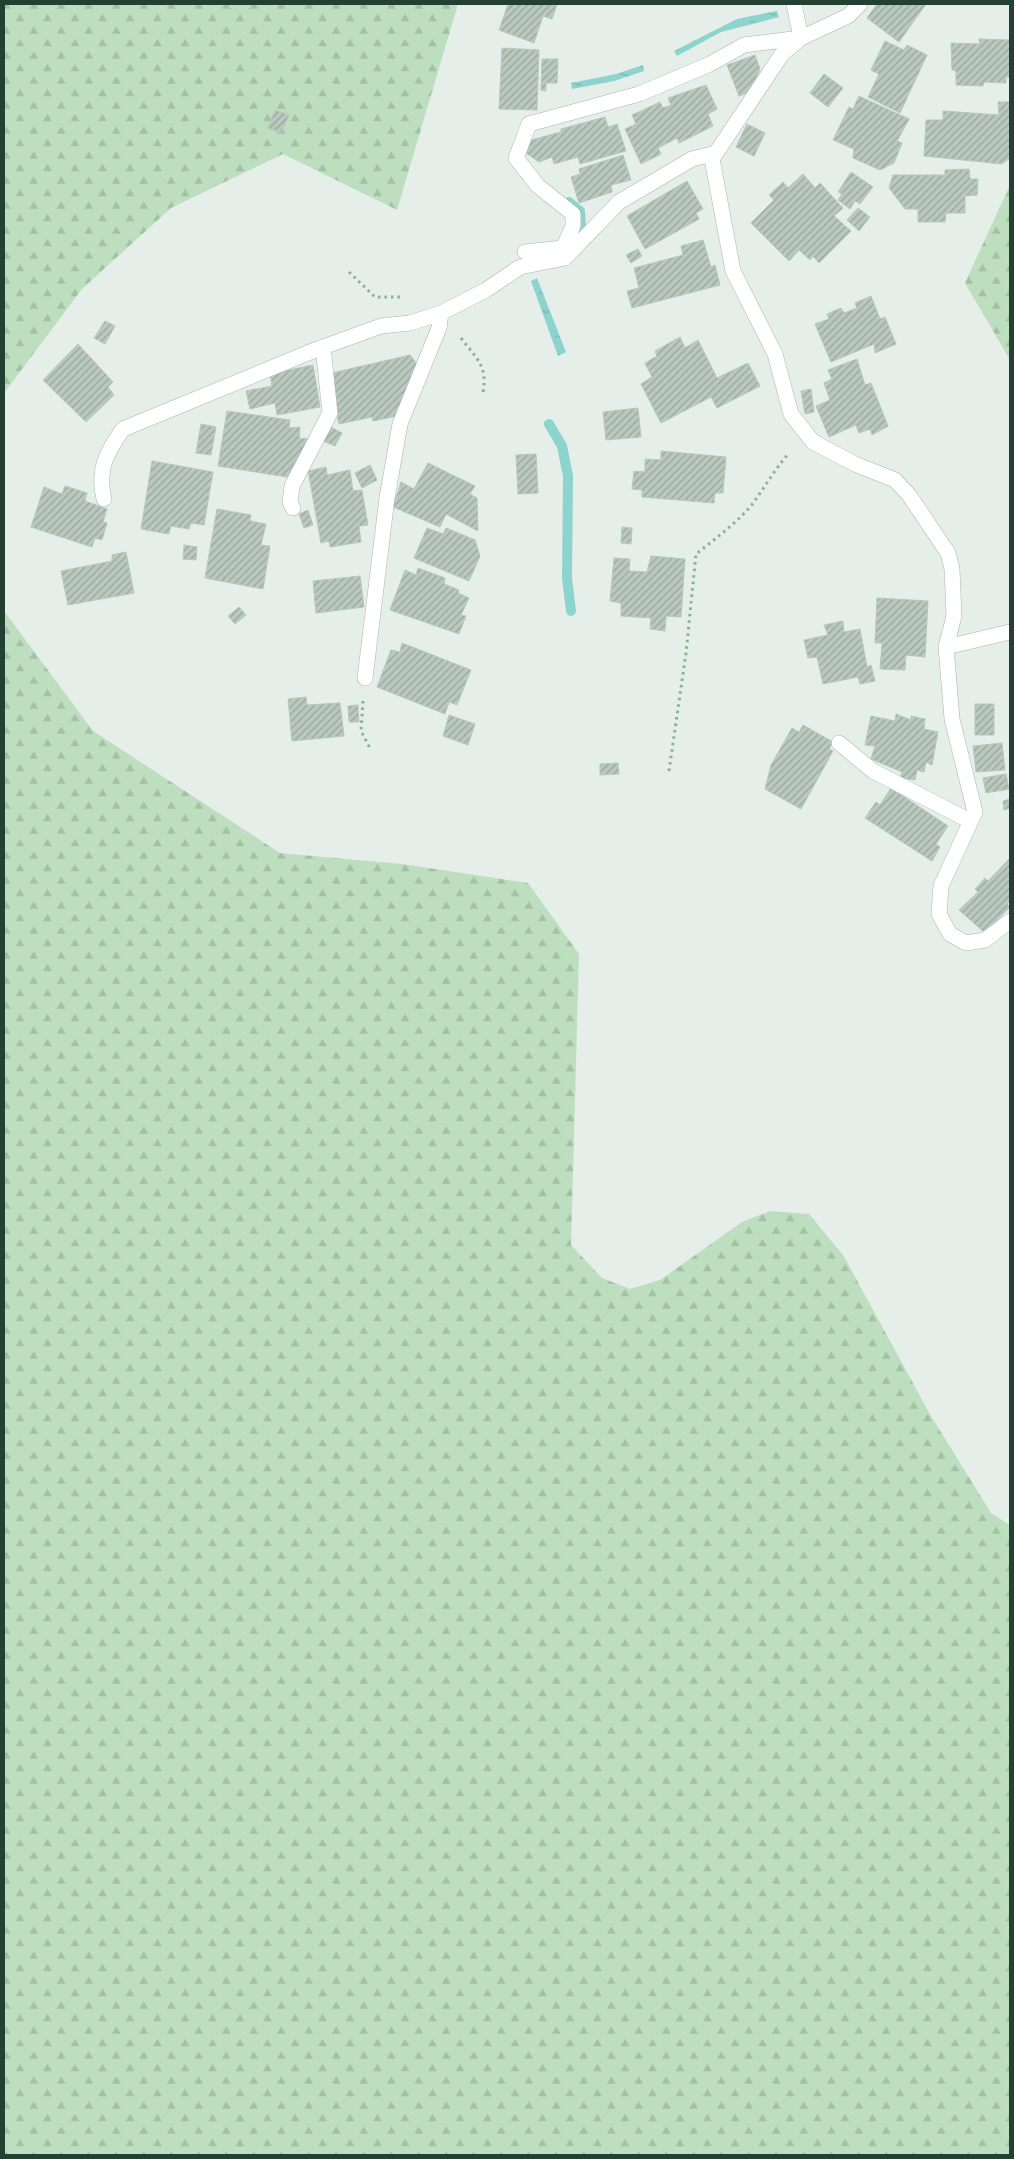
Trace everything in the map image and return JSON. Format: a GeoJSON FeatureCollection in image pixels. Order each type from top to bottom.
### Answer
{"type":"FeatureCollection","features":[{"type":"Feature","properties":{"kind":"street"},"geometry":{"type":"LineString","coordinates":[[794,4],[801,38]]}},
{"type":"Feature","properties":{"kind":"street"},"geometry":{"type":"LineString","coordinates":[[860,4],[848,16],[801,38],[782,54],[712,159],[733,271],[775,354],[792,414],[813,442],[895,480],[909,495],[948,553],[952,570],[954,616],[946,647],[952,720],[975,812],[941,886],[939,914],[950,934],[966,943],[986,940],[1010,921]]}},
{"type":"Feature","properties":{"kind":"street"},"geometry":{"type":"LineString","coordinates":[[104,499],[100,481],[109,449],[123,429],[380,326],[410,324],[437,314],[486,290],[520,267],[565,258],[573,226],[573,214],[538,186],[516,158],[529,124],[639,94],[710,64],[744,46],[801,38]]}},
{"type":"Feature","properties":{"kind":"street"},"geometry":{"type":"LineString","coordinates":[[525,252],[568,250],[619,202],[692,159],[716,152]]}},
{"type":"Feature","properties":{"kind":"street"},"geometry":{"type":"LineString","coordinates":[[365,678],[388,498],[400,424],[438,328],[437,314]]}},
{"type":"Feature","properties":{"kind":"street"},"geometry":{"type":"LineString","coordinates":[[293,508],[290,502],[292,486],[330,413],[323,348]]}},
{"type":"Feature","properties":{"kind":"street"},"geometry":{"type":"LineString","coordinates":[[946,647],[1010,632]]}},
{"type":"Feature","properties":{"kind":"street"},"geometry":{"type":"LineString","coordinates":[[840,743],[873,772],[970,822]]}},
{"type":"Feature","properties":{"kind":"path"},"geometry":{"type":"LineString","coordinates":[[349,272],[375,297],[421,297],[425,300],[484,369],[486,378],[483,392]]}},
{"type":"Feature","properties":{"kind":"path"},"geometry":{"type":"LineString","coordinates":[[669,772],[686,653],[696,554],[729,529],[750,506],[775,469],[806,434]]}},
{"type":"Feature","properties":{"kind":"path"},"geometry":{"type":"LineString","coordinates":[[365,678],[361,732],[371,750]]}},
{"type":"Feature","properties":{"kind":"green space"},"geometry":{"type":"Polygon","coordinates":[[[4,4],[458,4],[397,210],[283,154],[171,208],[82,289],[4,393],[4,4]]]}},
{"type":"Feature","properties":{"kind":"green space"},"geometry":{"type":"Polygon","coordinates":[[[1010,185],[1010,360],[965,283],[1010,185]]]}},
{"type":"Feature","properties":{"kind":"green space"},"geometry":{"type":"Polygon","coordinates":[[[4,611],[93,731],[280,853],[402,864],[528,883],[579,954],[571,1245],[602,1278],[630,1289],[660,1280],[742,1222],[770,1211],[809,1214],[843,1255],[931,1416],[991,1513],[1010,1525],[1010,2155],[4,2155],[4,611]]]}},
{"type":"Feature","properties":{"kind":"water"},"geometry":{"type":"Polygon","coordinates":[[[777,11],[779,17],[721,32],[677,56],[674,51],[737,19],[777,11]]]}},
{"type":"Feature","properties":{"kind":"water"},"geometry":{"type":"Polygon","coordinates":[[[643,65],[644,71],[614,81],[572,89],[571,83],[616,74],[643,65]]]}},
{"type":"Feature","properties":{"kind":"water"},"geometry":{"type":"Polygon","coordinates":[[[537,278],[566,352],[558,356],[531,281],[537,278]]]}},
{"type":"Feature","properties":{"kind":"building"},"geometry":{"type":"Polygon","coordinates":[[[508,4],[557,4],[552,19],[543,16],[534,43],[499,30],[508,4]]]}},
{"type":"Feature","properties":{"kind":"building"},"geometry":{"type":"Polygon","coordinates":[[[877,4],[926,4],[899,42],[867,18],[877,4]]]}},
{"type":"Feature","properties":{"kind":"building"},"geometry":{"type":"Polygon","coordinates":[[[979,39],[1010,40],[1010,77],[1006,77],[1006,83],[984,82],[983,86],[956,85],[956,71],[952,70],[951,43],[980,44],[979,39]]]}},
{"type":"Feature","properties":{"kind":"building"},"geometry":{"type":"Polygon","coordinates":[[[885,41],[904,50],[907,45],[927,55],[900,113],[868,97],[879,74],[871,70],[885,41]]]}},
{"type":"Feature","properties":{"kind":"building"},"geometry":{"type":"Polygon","coordinates":[[[502,48],[539,50],[537,110],[499,109],[502,48]]]}},
{"type":"Feature","properties":{"kind":"building"},"geometry":{"type":"Polygon","coordinates":[[[755,55],[760,69],[750,92],[739,96],[727,65],[755,55]]]}},
{"type":"Feature","properties":{"kind":"building"},"geometry":{"type":"Polygon","coordinates":[[[542,59],[558,59],[557,83],[546,83],[546,91],[541,90],[542,59]]]}},
{"type":"Feature","properties":{"kind":"building"},"geometry":{"type":"Polygon","coordinates":[[[824,74],[843,88],[828,107],[810,93],[824,74]]]}},
{"type":"Feature","properties":{"kind":"building"},"geometry":{"type":"Polygon","coordinates":[[[706,85],[717,109],[708,114],[713,126],[679,143],[677,138],[658,148],[661,154],[641,164],[625,129],[636,124],[632,115],[660,102],[663,108],[671,105],[668,98],[706,85]]]}},
{"type":"Feature","properties":{"kind":"building"},"geometry":{"type":"Polygon","coordinates":[[[859,96],[909,119],[897,141],[902,143],[894,163],[880,170],[853,158],[854,149],[833,140],[849,107],[853,109],[859,96]]]}},
{"type":"Feature","properties":{"kind":"building"},"geometry":{"type":"Polygon","coordinates":[[[998,102],[1010,102],[1010,158],[1002,164],[924,156],[926,120],[943,120],[943,111],[999,115],[998,102]]]}},
{"type":"Feature","properties":{"kind":"building"},"geometry":{"type":"Polygon","coordinates":[[[275,110],[289,115],[281,133],[268,128],[275,110]]]}},
{"type":"Feature","properties":{"kind":"building"},"geometry":{"type":"Polygon","coordinates":[[[605,117],[608,127],[617,124],[626,151],[580,164],[578,157],[554,164],[552,157],[539,162],[526,153],[531,140],[561,132],[561,129],[605,117]]]}},
{"type":"Feature","properties":{"kind":"building"},"geometry":{"type":"Polygon","coordinates":[[[747,124],[765,133],[754,156],[736,147],[747,124]]]}},
{"type":"Feature","properties":{"kind":"building"},"geometry":{"type":"Polygon","coordinates":[[[623,155],[631,180],[611,185],[612,192],[579,203],[571,177],[580,174],[579,169],[623,155]]]}},
{"type":"Feature","properties":{"kind":"building"},"geometry":{"type":"Polygon","coordinates":[[[969,169],[970,179],[978,179],[977,195],[965,196],[965,213],[946,213],[945,222],[918,222],[918,209],[905,209],[889,188],[893,175],[945,175],[945,170],[969,169]]]}},
{"type":"Feature","properties":{"kind":"building"},"geometry":{"type":"Polygon","coordinates":[[[851,172],[873,187],[860,204],[855,201],[850,209],[838,200],[842,194],[838,192],[851,172]]]}},
{"type":"Feature","properties":{"kind":"building"},"geometry":{"type":"Polygon","coordinates":[[[803,174],[815,188],[820,183],[843,208],[834,216],[851,231],[819,263],[813,256],[810,260],[799,250],[789,261],[751,223],[774,200],[769,195],[783,182],[788,188],[803,174]]]}},
{"type":"Feature","properties":{"kind":"building"},"geometry":{"type":"Polygon","coordinates":[[[687,181],[703,209],[696,213],[699,219],[645,249],[627,216],[687,181]]]}},
{"type":"Feature","properties":{"kind":"building"},"geometry":{"type":"Polygon","coordinates":[[[858,208],[870,217],[859,231],[847,220],[858,208]]]}},
{"type":"Feature","properties":{"kind":"building"},"geometry":{"type":"Polygon","coordinates":[[[703,240],[711,267],[715,265],[720,285],[632,308],[627,291],[639,288],[634,268],[683,255],[681,246],[703,240]]]}},
{"type":"Feature","properties":{"kind":"building"},"geometry":{"type":"Polygon","coordinates":[[[638,249],[642,256],[631,263],[626,255],[638,249]]]}},
{"type":"Feature","properties":{"kind":"building"},"geometry":{"type":"Polygon","coordinates":[[[871,296],[880,319],[885,317],[896,344],[875,353],[874,344],[831,362],[815,324],[829,319],[827,314],[841,308],[844,313],[857,308],[855,303],[871,296]]]}},
{"type":"Feature","properties":{"kind":"building"},"geometry":{"type":"Polygon","coordinates":[[[105,321],[115,326],[105,344],[94,338],[105,321]]]}},
{"type":"Feature","properties":{"kind":"building"},"geometry":{"type":"Polygon","coordinates":[[[680,337],[685,348],[698,340],[717,378],[748,363],[760,386],[717,408],[711,397],[661,423],[641,384],[652,377],[645,363],[657,356],[655,351],[680,337]]]}},
{"type":"Feature","properties":{"kind":"building"},"geometry":{"type":"Polygon","coordinates":[[[78,344],[113,382],[108,387],[114,395],[86,422],[43,380],[78,344]]]}},
{"type":"Feature","properties":{"kind":"building"},"geometry":{"type":"Polygon","coordinates":[[[410,355],[418,365],[397,416],[373,421],[372,417],[339,424],[334,402],[337,401],[332,373],[410,355]]]}},
{"type":"Feature","properties":{"kind":"building"},"geometry":{"type":"Polygon","coordinates":[[[857,359],[865,385],[871,383],[888,426],[872,435],[870,429],[859,433],[856,425],[829,437],[816,406],[830,400],[824,383],[832,379],[828,370],[857,359]]]}},
{"type":"Feature","properties":{"kind":"building"},"geometry":{"type":"Polygon","coordinates":[[[313,365],[320,407],[277,415],[275,403],[250,409],[246,391],[272,386],[270,374],[313,365]]]}},
{"type":"Feature","properties":{"kind":"building"},"geometry":{"type":"Polygon","coordinates":[[[811,389],[814,412],[805,414],[801,391],[811,389]]]}},
{"type":"Feature","properties":{"kind":"building"},"geometry":{"type":"Polygon","coordinates":[[[638,408],[641,437],[606,440],[603,412],[638,408]]]}},
{"type":"Feature","properties":{"kind":"building"},"geometry":{"type":"Polygon","coordinates":[[[227,411],[290,420],[289,428],[300,427],[299,438],[308,439],[287,477],[218,466],[227,411]]]}},
{"type":"Feature","properties":{"kind":"building"},"geometry":{"type":"Polygon","coordinates":[[[201,424],[216,427],[211,455],[196,453],[201,424]]]}},
{"type":"Feature","properties":{"kind":"building"},"geometry":{"type":"Polygon","coordinates":[[[331,427],[342,433],[335,446],[323,441],[331,427]]]}},
{"type":"Feature","properties":{"kind":"building"},"geometry":{"type":"Polygon","coordinates":[[[661,451],[726,457],[723,493],[715,493],[714,503],[642,497],[642,490],[632,489],[634,471],[645,472],[645,459],[661,460],[661,451]]]}},
{"type":"Feature","properties":{"kind":"building"},"geometry":{"type":"Polygon","coordinates":[[[536,454],[538,493],[518,494],[516,455],[536,454]]]}},
{"type":"Feature","properties":{"kind":"building"},"geometry":{"type":"Polygon","coordinates":[[[152,461],[213,472],[204,525],[191,523],[189,529],[171,526],[169,534],[141,529],[152,461]]]}},
{"type":"Feature","properties":{"kind":"building"},"geometry":{"type":"Polygon","coordinates":[[[428,463],[475,486],[470,494],[477,498],[478,531],[446,514],[440,527],[393,507],[401,482],[414,489],[428,463]]]}},
{"type":"Feature","properties":{"kind":"building"},"geometry":{"type":"Polygon","coordinates":[[[370,465],[377,480],[362,488],[355,473],[370,465]]]}},
{"type":"Feature","properties":{"kind":"building"},"geometry":{"type":"Polygon","coordinates":[[[326,467],[327,475],[350,470],[353,491],[362,490],[368,525],[359,526],[361,542],[330,547],[329,541],[321,543],[308,471],[326,467]]]}},
{"type":"Feature","properties":{"kind":"building"},"geometry":{"type":"Polygon","coordinates":[[[65,486],[87,493],[85,501],[107,509],[103,522],[107,523],[102,540],[95,538],[92,547],[31,527],[44,487],[62,494],[65,486]]]}},
{"type":"Feature","properties":{"kind":"building"},"geometry":{"type":"Polygon","coordinates":[[[217,509],[251,515],[250,521],[266,524],[261,545],[270,546],[263,589],[205,578],[217,509]]]}},
{"type":"Feature","properties":{"kind":"building"},"geometry":{"type":"Polygon","coordinates":[[[308,510],[313,525],[304,528],[299,514],[308,510]]]}},
{"type":"Feature","properties":{"kind":"building"},"geometry":{"type":"Polygon","coordinates":[[[622,527],[632,528],[631,544],[621,543],[622,527]]]}},
{"type":"Feature","properties":{"kind":"building"},"geometry":{"type":"Polygon","coordinates":[[[427,528],[443,534],[446,528],[475,540],[480,556],[469,581],[414,558],[427,528]]]}},
{"type":"Feature","properties":{"kind":"building"},"geometry":{"type":"Polygon","coordinates":[[[184,545],[197,547],[196,560],[183,559],[184,545]]]}},
{"type":"Feature","properties":{"kind":"building"},"geometry":{"type":"Polygon","coordinates":[[[126,552],[134,593],[68,605],[61,571],[112,561],[112,555],[126,552]]]}},
{"type":"Feature","properties":{"kind":"building"},"geometry":{"type":"Polygon","coordinates":[[[651,556],[685,559],[681,617],[666,616],[665,631],[650,629],[651,618],[621,616],[621,603],[610,601],[614,558],[630,559],[629,571],[647,572],[651,556]]]}},
{"type":"Feature","properties":{"kind":"building"},"geometry":{"type":"Polygon","coordinates":[[[418,568],[445,578],[444,584],[459,590],[458,593],[469,598],[461,615],[466,616],[459,634],[390,610],[405,570],[416,575],[418,568]]]}},
{"type":"Feature","properties":{"kind":"building"},"geometry":{"type":"Polygon","coordinates":[[[360,576],[364,607],[316,613],[313,581],[360,576]]]}},
{"type":"Feature","properties":{"kind":"building"},"geometry":{"type":"Polygon","coordinates":[[[877,598],[928,601],[925,657],[906,655],[905,670],[880,669],[882,643],[875,643],[877,598]]]}},
{"type":"Feature","properties":{"kind":"building"},"geometry":{"type":"Polygon","coordinates":[[[239,607],[246,615],[235,624],[228,616],[239,607]]]}},
{"type":"Feature","properties":{"kind":"building"},"geometry":{"type":"Polygon","coordinates":[[[843,621],[844,632],[860,629],[867,667],[871,665],[875,681],[860,684],[858,677],[823,684],[817,657],[808,658],[804,640],[828,635],[824,625],[843,621]]]}},
{"type":"Feature","properties":{"kind":"building"},"geometry":{"type":"Polygon","coordinates":[[[402,643],[471,670],[457,705],[449,702],[445,714],[377,687],[391,650],[400,652],[402,643]]]}},
{"type":"Feature","properties":{"kind":"building"},"geometry":{"type":"Polygon","coordinates":[[[306,697],[307,705],[340,703],[344,736],[292,741],[288,699],[306,697]]]}},
{"type":"Feature","properties":{"kind":"building"},"geometry":{"type":"Polygon","coordinates":[[[975,704],[994,704],[994,735],[975,735],[975,704]]]}},
{"type":"Feature","properties":{"kind":"building"},"geometry":{"type":"Polygon","coordinates":[[[358,705],[359,722],[349,722],[348,706],[358,705]]]}},
{"type":"Feature","properties":{"kind":"building"},"geometry":{"type":"Polygon","coordinates":[[[896,714],[911,720],[911,716],[925,719],[924,729],[938,732],[932,765],[926,762],[924,772],[917,770],[915,780],[900,778],[902,772],[871,759],[875,746],[865,745],[871,716],[895,721],[896,714]]]}},
{"type":"Feature","properties":{"kind":"building"},"geometry":{"type":"Polygon","coordinates":[[[449,715],[475,724],[468,745],[443,736],[449,715]]]}},
{"type":"Feature","properties":{"kind":"building"},"geometry":{"type":"Polygon","coordinates":[[[803,725],[833,742],[829,749],[833,751],[801,809],[765,789],[771,765],[792,728],[799,732],[803,725]]]}},
{"type":"Feature","properties":{"kind":"building"},"geometry":{"type":"Polygon","coordinates":[[[1002,743],[1005,770],[976,772],[973,746],[1002,743]]]}},
{"type":"Feature","properties":{"kind":"building"},"geometry":{"type":"Polygon","coordinates":[[[618,763],[619,774],[600,775],[600,764],[618,763]]]}},
{"type":"Feature","properties":{"kind":"building"},"geometry":{"type":"Polygon","coordinates":[[[1006,774],[1009,789],[986,793],[983,778],[1006,774]]]}},
{"type":"Feature","properties":{"kind":"building"},"geometry":{"type":"Polygon","coordinates":[[[891,788],[948,826],[936,844],[940,847],[932,861],[865,818],[876,802],[880,805],[891,788]]]}},
{"type":"Feature","properties":{"kind":"building"},"geometry":{"type":"Polygon","coordinates":[[[1010,799],[1010,808],[1004,810],[1003,801],[1010,799]]]}},
{"type":"Feature","properties":{"kind":"building"},"geometry":{"type":"Polygon","coordinates":[[[1010,858],[1010,901],[1007,904],[1010,907],[985,933],[959,910],[978,892],[975,889],[985,878],[988,881],[1010,858]]]}},
{"type":"Feature","properties":{"kind":"waterway"},"geometry":{"type":"LineString","coordinates":[[569,202],[580,211],[581,227],[574,242]]}},
{"type":"Feature","properties":{"kind":"waterway"},"geometry":{"type":"LineString","coordinates":[[549,424],[562,446],[568,476],[567,578],[571,611]]}}]}
